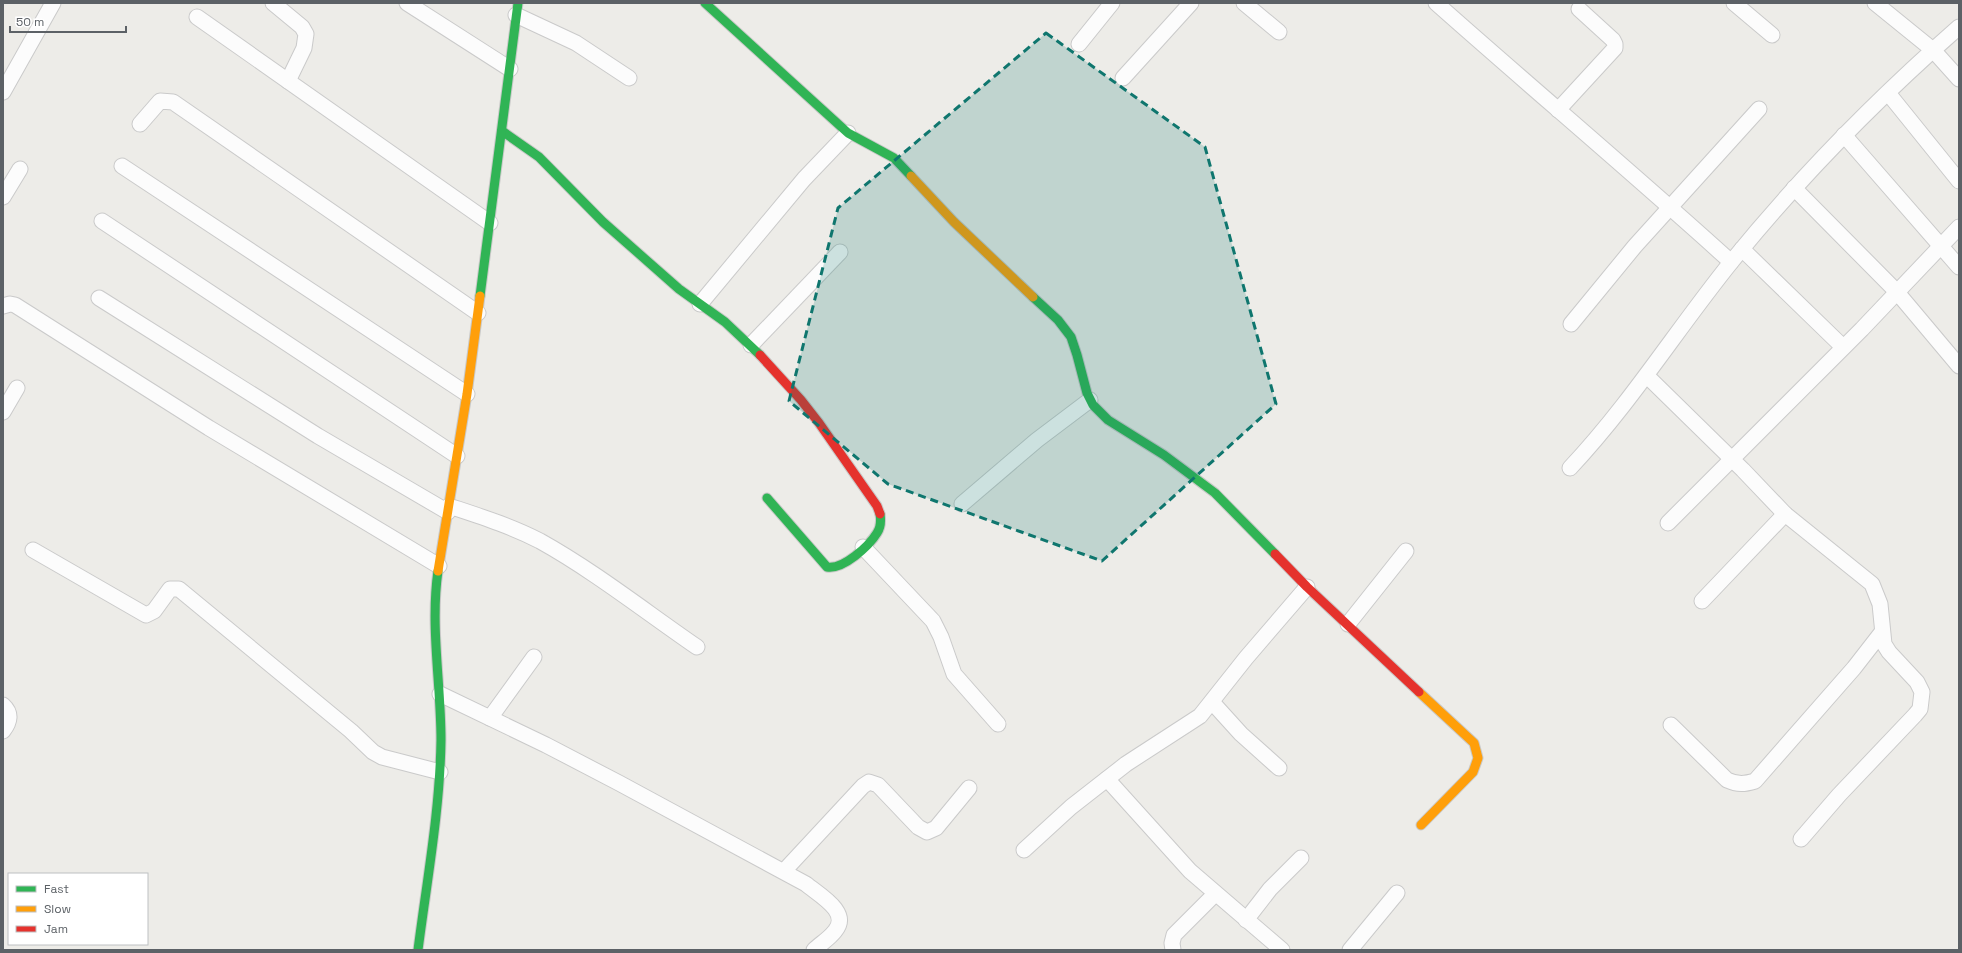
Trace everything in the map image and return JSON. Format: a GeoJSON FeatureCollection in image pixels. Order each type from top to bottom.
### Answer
{"type":"FeatureCollection","features":[{"type":"Feature","properties":{"kind":"street"},"geometry":{"type":"LineString","coordinates":[[3,92],[53,3]]}},
{"type":"Feature","properties":{"kind":"street"},"geometry":{"type":"LineString","coordinates":[[273,3],[302,27],[306,34],[304,48],[288,81]]}},
{"type":"Feature","properties":{"kind":"street"},"geometry":{"type":"LineString","coordinates":[[407,3],[510,69]]}},
{"type":"Feature","properties":{"kind":"street"},"geometry":{"type":"LineString","coordinates":[[705,3],[848,133],[894,158],[954,222],[1068,331],[1074,341],[1090,400],[1108,420],[1164,455],[1215,493],[1307,587],[1474,743],[1478,752],[1478,765],[1421,825]]}},
{"type":"Feature","properties":{"kind":"street"},"geometry":{"type":"LineString","coordinates":[[1079,44],[1112,3]]}},
{"type":"Feature","properties":{"kind":"street"},"geometry":{"type":"LineString","coordinates":[[1123,78],[1191,3]]}},
{"type":"Feature","properties":{"kind":"street"},"geometry":{"type":"LineString","coordinates":[[1244,3],[1279,32]]}},
{"type":"Feature","properties":{"kind":"street"},"geometry":{"type":"LineString","coordinates":[[1436,3],[1731,262]]}},
{"type":"Feature","properties":{"kind":"street"},"geometry":{"type":"LineString","coordinates":[[1734,3],[1772,35]]}},
{"type":"Feature","properties":{"kind":"street"},"geometry":{"type":"LineString","coordinates":[[1875,3],[1933,50],[1959,80]]}},
{"type":"Feature","properties":{"kind":"street"},"geometry":{"type":"LineString","coordinates":[[418,950],[440,772],[440,694],[435,604],[439,566],[467,394],[517,9],[576,43],[629,78]]}},
{"type":"Feature","properties":{"kind":"street"},"geometry":{"type":"LineString","coordinates":[[1558,110],[1615,48],[1613,40],[1579,9]]}},
{"type":"Feature","properties":{"kind":"street"},"geometry":{"type":"LineString","coordinates":[[197,17],[490,223]]}},
{"type":"Feature","properties":{"kind":"street"},"geometry":{"type":"LineString","coordinates":[[1570,468],[1607,427],[1647,376],[1731,262],[1794,188],[1844,135],[1959,27]]}},
{"type":"Feature","properties":{"kind":"street"},"geometry":{"type":"LineString","coordinates":[[1888,93],[1959,181]]}},
{"type":"Feature","properties":{"kind":"street"},"geometry":{"type":"LineString","coordinates":[[140,124],[160,101],[173,102],[478,313]]}},
{"type":"Feature","properties":{"kind":"street"},"geometry":{"type":"LineString","coordinates":[[1571,324],[1635,246],[1759,109]]}},
{"type":"Feature","properties":{"kind":"street"},"geometry":{"type":"LineString","coordinates":[[502,131],[538,157],[603,222],[679,289],[726,322],[751,345],[814,417],[877,506],[882,521],[877,533],[841,567],[836,569],[827,567],[767,498]]}},
{"type":"Feature","properties":{"kind":"street"},"geometry":{"type":"LineString","coordinates":[[700,304],[804,179],[848,133]]}},
{"type":"Feature","properties":{"kind":"street"},"geometry":{"type":"LineString","coordinates":[[1844,135],[1959,267]]}},
{"type":"Feature","properties":{"kind":"street"},"geometry":{"type":"LineString","coordinates":[[122,166],[467,394]]}},
{"type":"Feature","properties":{"kind":"street"},"geometry":{"type":"LineString","coordinates":[[3,197],[20,169]]}},
{"type":"Feature","properties":{"kind":"street"},"geometry":{"type":"LineString","coordinates":[[1794,188],[1896,291],[1959,366]]}},
{"type":"Feature","properties":{"kind":"street"},"geometry":{"type":"LineString","coordinates":[[102,221],[457,456]]}},
{"type":"Feature","properties":{"kind":"street"},"geometry":{"type":"LineString","coordinates":[[1668,523],[1843,347],[1959,227]]}},
{"type":"Feature","properties":{"kind":"street"},"geometry":{"type":"LineString","coordinates":[[1742,249],[1843,347]]}},
{"type":"Feature","properties":{"kind":"street"},"geometry":{"type":"LineString","coordinates":[[751,345],[840,252]]}},
{"type":"Feature","properties":{"kind":"street"},"geometry":{"type":"LineString","coordinates":[[99,298],[318,436],[448,509],[486,518],[539,541],[590,573],[697,647]]}},
{"type":"Feature","properties":{"kind":"street"},"geometry":{"type":"LineString","coordinates":[[3,306],[10,304],[21,309],[209,428],[439,566]]}},
{"type":"Feature","properties":{"kind":"street"},"geometry":{"type":"LineString","coordinates":[[1647,376],[1732,459],[1785,514],[1872,584],[1880,604],[1884,644],[1889,652],[1917,682],[1922,692],[1920,709],[1839,795],[1801,839]]}},
{"type":"Feature","properties":{"kind":"street"},"geometry":{"type":"LineString","coordinates":[[3,412],[17,388]]}},
{"type":"Feature","properties":{"kind":"street"},"geometry":{"type":"LineString","coordinates":[[962,504],[1025,449],[1090,400]]}},
{"type":"Feature","properties":{"kind":"street"},"geometry":{"type":"LineString","coordinates":[[1702,601],[1785,514]]}},
{"type":"Feature","properties":{"kind":"street"},"geometry":{"type":"LineString","coordinates":[[864,546],[933,621],[941,636],[954,674],[998,724]]}},
{"type":"Feature","properties":{"kind":"street"},"geometry":{"type":"LineString","coordinates":[[33,550],[146,615],[154,611],[170,589],[179,589],[351,731],[373,752],[393,761],[440,772]]}},
{"type":"Feature","properties":{"kind":"street"},"geometry":{"type":"LineString","coordinates":[[1348,624],[1406,551]]}},
{"type":"Feature","properties":{"kind":"street"},"geometry":{"type":"LineString","coordinates":[[1024,850],[1057,819],[1126,764],[1196,719],[1212,702],[1246,658],[1307,587]]}},
{"type":"Feature","properties":{"kind":"street"},"geometry":{"type":"LineString","coordinates":[[1671,725],[1727,780],[1735,784],[1745,784],[1755,781],[1854,668],[1882,632]]}},
{"type":"Feature","properties":{"kind":"street"},"geometry":{"type":"LineString","coordinates":[[490,718],[534,657]]}},
{"type":"Feature","properties":{"kind":"street"},"geometry":{"type":"LineString","coordinates":[[440,694],[619,783],[683,819],[784,871],[806,884],[832,905],[838,914],[839,924],[835,932],[814,950]]}},
{"type":"Feature","properties":{"kind":"street"},"geometry":{"type":"LineString","coordinates":[[1212,702],[1240,734],[1280,768]]}},
{"type":"Feature","properties":{"kind":"street"},"geometry":{"type":"LineString","coordinates":[[3,705],[8,710],[10,718],[3,732]]}},
{"type":"Feature","properties":{"kind":"street"},"geometry":{"type":"LineString","coordinates":[[1107,779],[1186,866],[1215,894],[1282,950]]}},
{"type":"Feature","properties":{"kind":"street"},"geometry":{"type":"LineString","coordinates":[[784,871],[863,786],[869,782],[878,785],[918,827],[927,832],[936,828],[969,788]]}},
{"type":"Feature","properties":{"kind":"street"},"geometry":{"type":"LineString","coordinates":[[1246,920],[1270,890],[1301,858]]}},
{"type":"Feature","properties":{"kind":"street"},"geometry":{"type":"LineString","coordinates":[[1350,950],[1397,893]]}},
{"type":"Feature","properties":{"kind":"street"},"geometry":{"type":"LineString","coordinates":[[1173,950],[1172,943],[1174,935],[1215,894]]}},
{"type":"Feature","properties":{"kind":"highlighted area"},"geometry":{"type":"Polygon","coordinates":[[[1046,33],[1205,147],[1276,404],[1102,561],[888,484],[789,401],[838,208],[1046,33]]]}},
{"type":"Feature","properties":{"kind":"traffic: fast"},"geometry":{"type":"LineString","coordinates":[[480,296],[518,3]]}},
{"type":"Feature","properties":{"kind":"traffic: fast"},"geometry":{"type":"LineString","coordinates":[[705,3],[848,133],[894,158],[911,176]]}},
{"type":"Feature","properties":{"kind":"traffic: fast"},"geometry":{"type":"LineString","coordinates":[[502,131],[539,157],[603,222],[679,289],[725,322],[760,355]]}},
{"type":"Feature","properties":{"kind":"traffic: fast"},"geometry":{"type":"LineString","coordinates":[[1033,297],[1058,320],[1071,337],[1087,393],[1093,405],[1108,420],[1164,455],[1215,493],[1275,554]]}},
{"type":"Feature","properties":{"kind":"traffic: fast"},"geometry":{"type":"LineString","coordinates":[[767,498],[827,567],[840,565],[848,561],[862,550],[877,533],[881,521],[880,514]]}},
{"type":"Feature","properties":{"kind":"traffic: fast"},"geometry":{"type":"LineString","coordinates":[[418,950],[432,845],[440,766],[441,719],[435,634],[438,571]]}},
{"type":"Feature","properties":{"kind":"traffic: slow"},"geometry":{"type":"LineString","coordinates":[[911,176],[954,222],[1033,297]]}},
{"type":"Feature","properties":{"kind":"traffic: slow"},"geometry":{"type":"LineString","coordinates":[[438,571],[467,394],[480,296]]}},
{"type":"Feature","properties":{"kind":"traffic: slow"},"geometry":{"type":"LineString","coordinates":[[1419,692],[1474,743],[1478,758],[1473,772],[1421,825]]}},
{"type":"Feature","properties":{"kind":"traffic: jam"},"geometry":{"type":"LineString","coordinates":[[760,355],[801,400],[819,423],[877,506],[880,514]]}},
{"type":"Feature","properties":{"kind":"traffic: jam"},"geometry":{"type":"LineString","coordinates":[[1275,554],[1307,587],[1419,692]]}}]}
